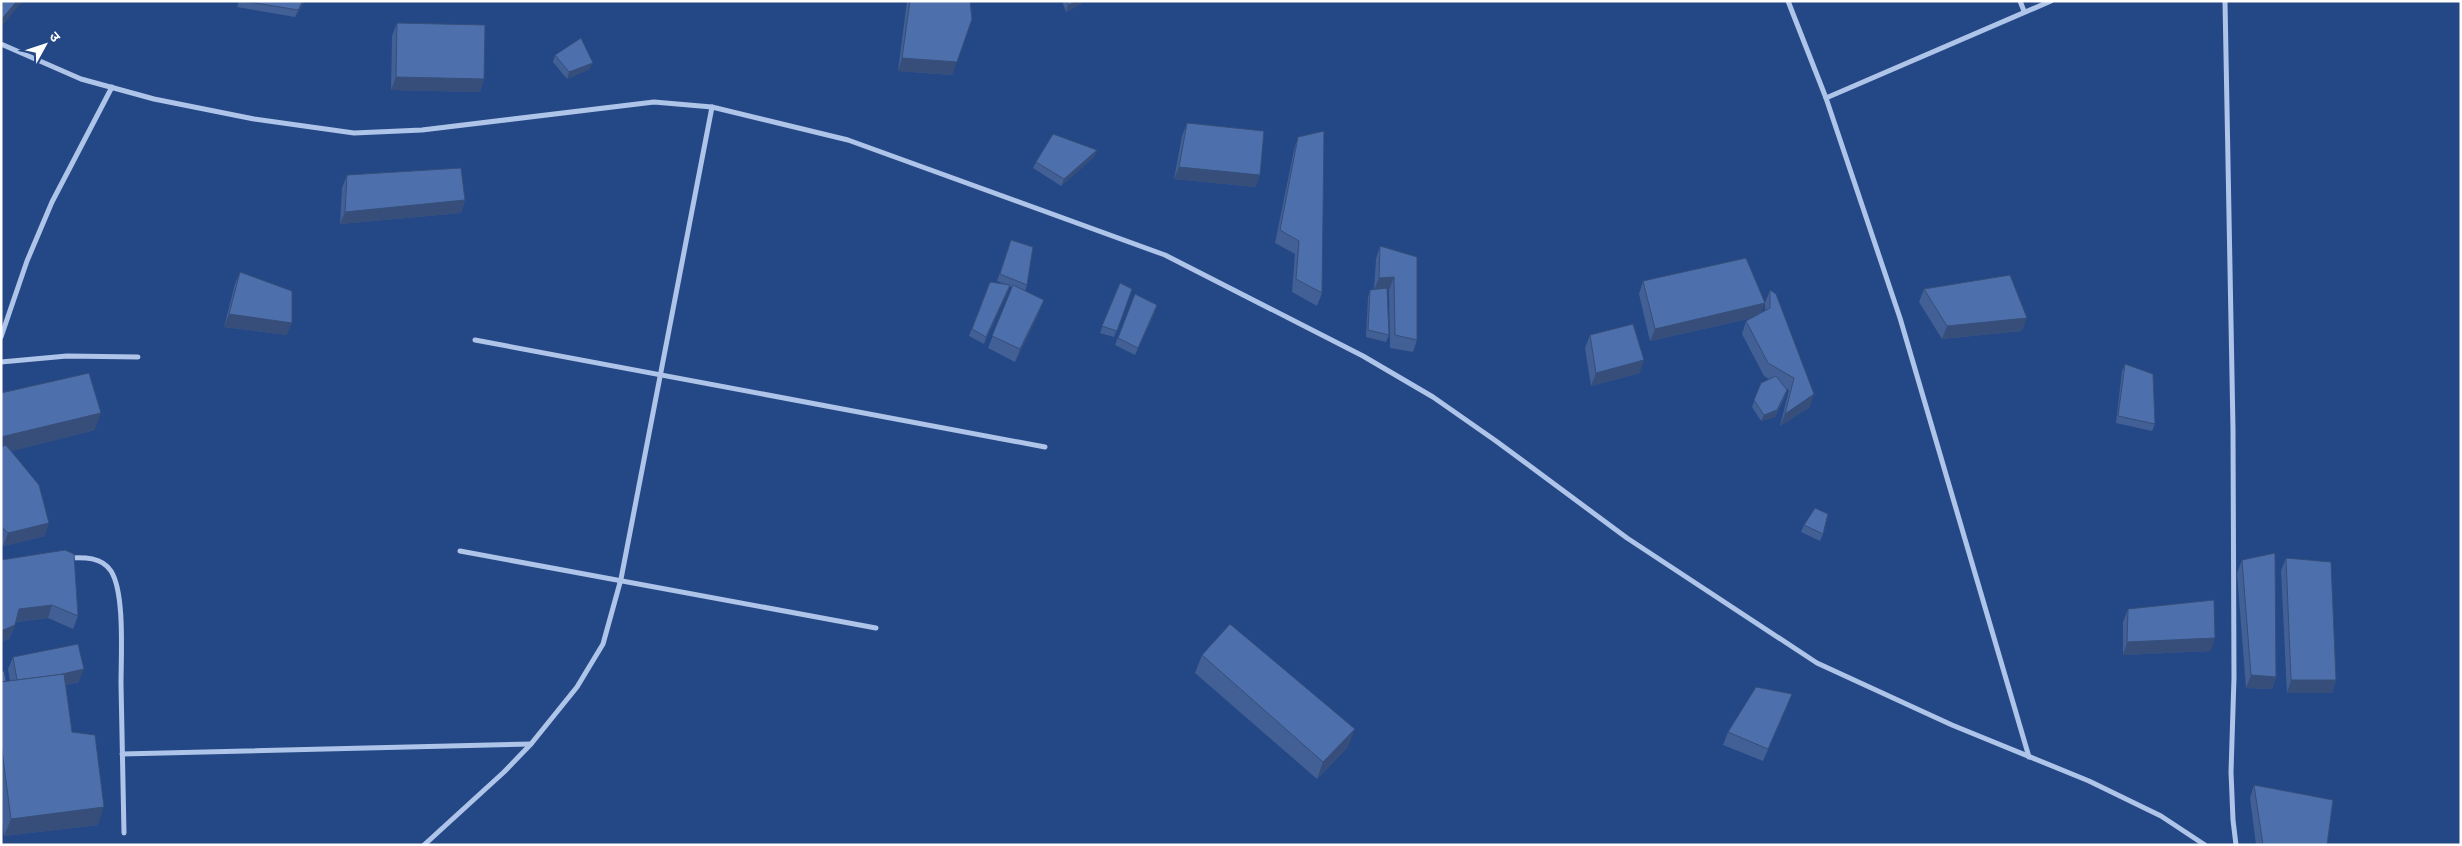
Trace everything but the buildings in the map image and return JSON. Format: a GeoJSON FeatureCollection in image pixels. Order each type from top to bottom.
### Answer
{"type":"FeatureCollection","features":[{"type":"Feature","properties":{"kind":"street"},"geometry":{"type":"LineString","coordinates":[[1788,1],[1826,98],[1900,318],[2029,757]]}},
{"type":"Feature","properties":{"kind":"street"},"geometry":{"type":"LineString","coordinates":[[2020,1],[2024,11]]}},
{"type":"Feature","properties":{"kind":"street"},"geometry":{"type":"LineString","coordinates":[[1826,98],[2024,11],[2051,1]]}},
{"type":"Feature","properties":{"kind":"street"},"geometry":{"type":"LineString","coordinates":[[2225,1],[2234,430],[2234,678],[2231,772],[2236,845]]}},
{"type":"Feature","properties":{"kind":"street"},"geometry":{"type":"LineString","coordinates":[[1,44],[81,79],[154,99],[254,119],[354,133],[422,130],[654,102],[712,107],[848,140],[1165,255],[1363,356],[1433,397],[1627,538],[1817,662],[1952,725],[2088,781],[2161,816],[2205,845]]}},
{"type":"Feature","properties":{"kind":"street"},"geometry":{"type":"LineString","coordinates":[[1,337],[27,261],[52,202],[112,87]]}},
{"type":"Feature","properties":{"kind":"street"},"geometry":{"type":"LineString","coordinates":[[424,845],[531,744],[577,687],[603,644],[621,579],[712,107]]}},
{"type":"Feature","properties":{"kind":"street"},"geometry":{"type":"LineString","coordinates":[[475,340],[662,373],[1045,447]]}},
{"type":"Feature","properties":{"kind":"street"},"geometry":{"type":"LineString","coordinates":[[1,362],[67,356],[138,357]]}},
{"type":"Feature","properties":{"kind":"street"},"geometry":{"type":"LineString","coordinates":[[460,551],[621,579],[876,628]]}},
{"type":"Feature","properties":{"kind":"street"},"geometry":{"type":"LineString","coordinates":[[59,558],[89,558],[100,561],[110,569],[117,583],[121,631],[124,833]]}},
{"type":"Feature","properties":{"kind":"street"},"geometry":{"type":"LineString","coordinates":[[122,754],[531,744]]}}]}
